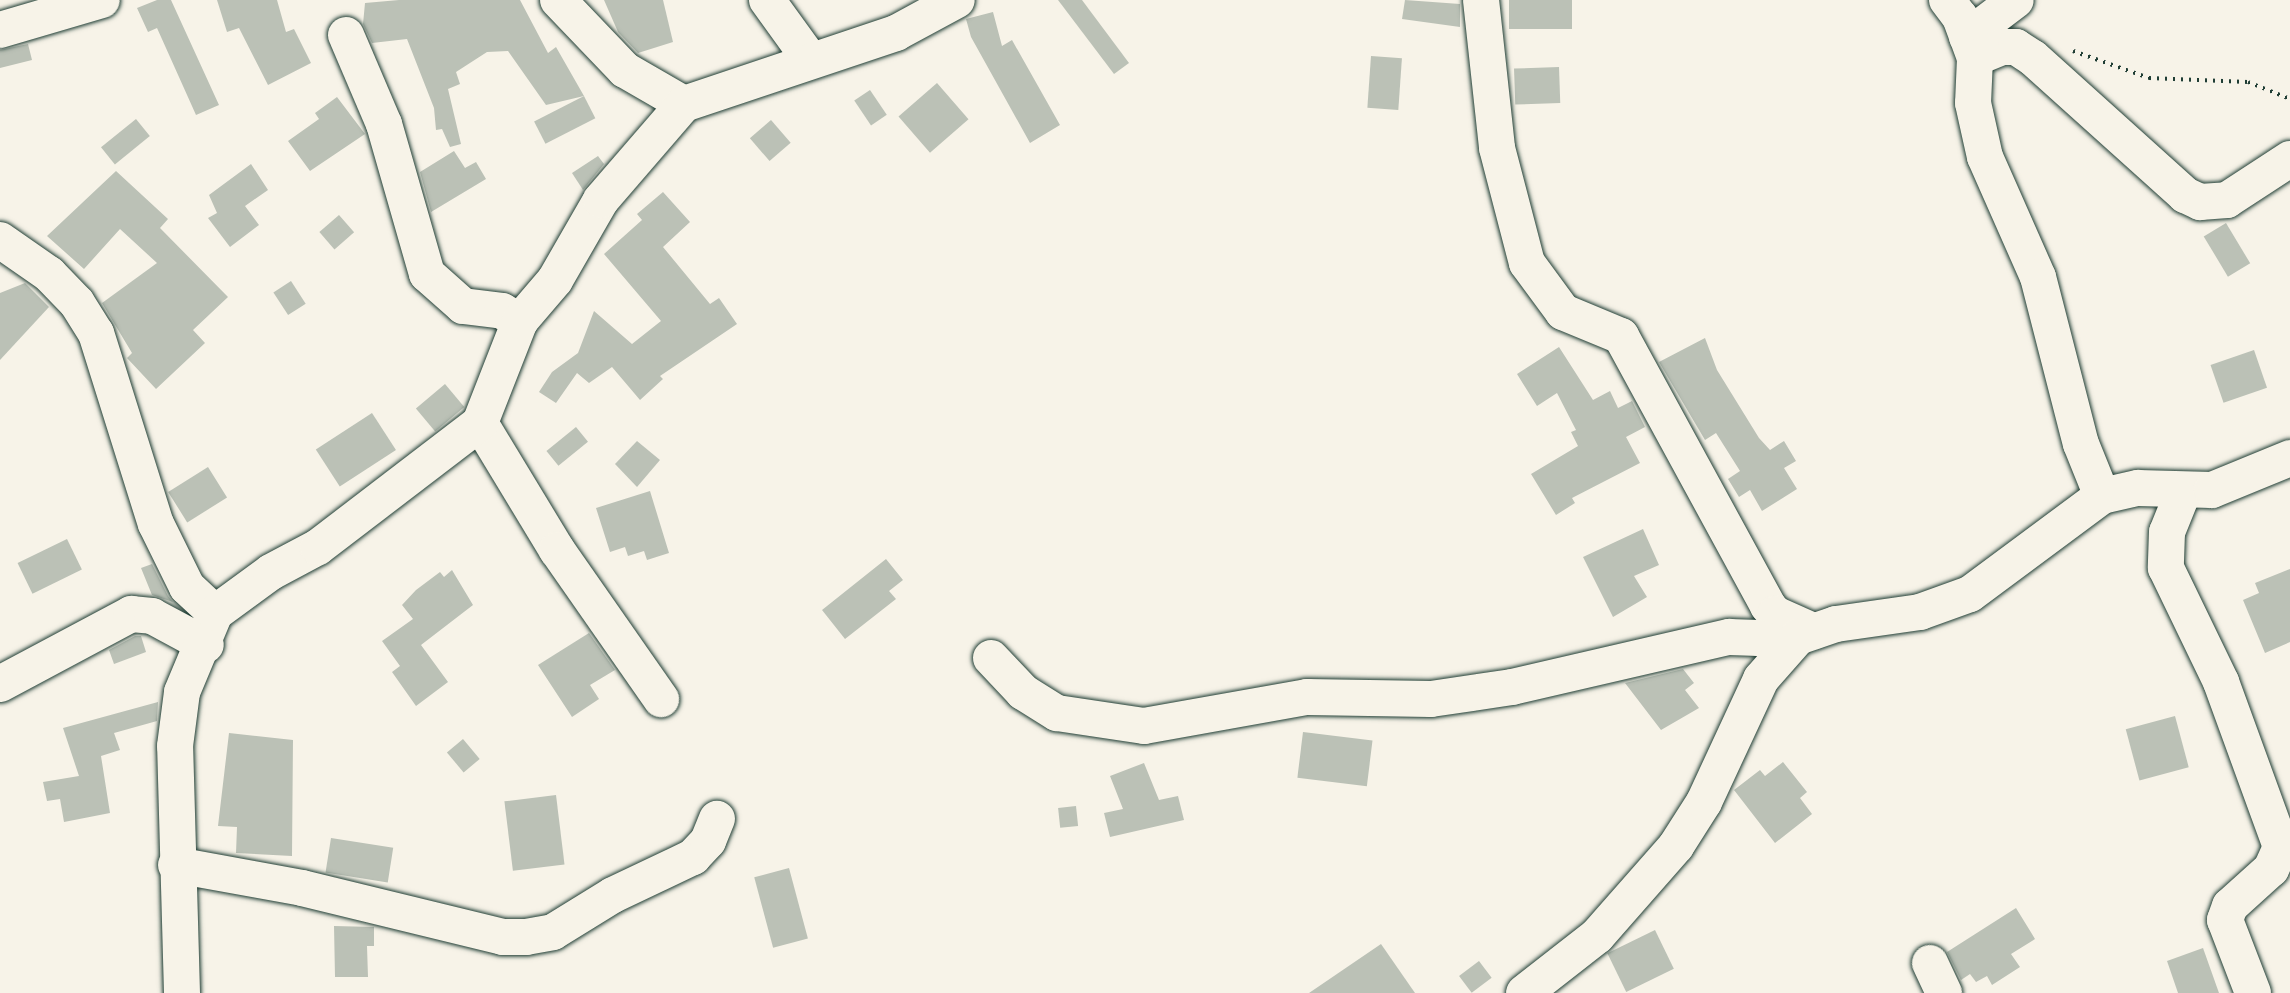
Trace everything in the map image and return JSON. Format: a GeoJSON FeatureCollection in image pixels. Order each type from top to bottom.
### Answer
{"type":"FeatureCollection","features":[{"type":"Feature","properties":{"kind":"street"},"geometry":{"type":"LineString","coordinates":[[0,30],[102,0]]}},
{"type":"Feature","properties":{"kind":"street"},"geometry":{"type":"LineString","coordinates":[[558,0],[625,70],[684,104]]}},
{"type":"Feature","properties":{"kind":"street"},"geometry":{"type":"LineString","coordinates":[[767,0],[809,58]]}},
{"type":"Feature","properties":{"kind":"street"},"geometry":{"type":"LineString","coordinates":[[182,993],[175,746],[182,692],[210,629],[480,423],[520,321],[555,280],[601,200],[684,104],[809,58],[896,33],[957,0]]}},
{"type":"Feature","properties":{"kind":"street"},"geometry":{"type":"LineString","coordinates":[[1481,0],[1497,148],[1527,263],[1539,285],[1563,312],[1621,336],[1768,606],[1800,639]]}},
{"type":"Feature","properties":{"kind":"street"},"geometry":{"type":"LineString","coordinates":[[1947,0],[1971,48],[1973,103],[1985,157],[2038,277],[2081,444],[2102,496]]}},
{"type":"Feature","properties":{"kind":"street"},"geometry":{"type":"LineString","coordinates":[[1971,48],[2016,0]]}},
{"type":"Feature","properties":{"kind":"street"},"geometry":{"type":"LineString","coordinates":[[346,35],[384,124],[427,274],[463,306],[502,311],[520,321]]}},
{"type":"Feature","properties":{"kind":"street"},"geometry":{"type":"LineString","coordinates":[[1971,48],[2016,47],[2033,58],[2185,195],[2200,202],[2227,200],[2290,159]]}},
{"type":"Feature","properties":{"kind":"street"},"geometry":{"type":"LineString","coordinates":[[0,240],[49,274],[77,303],[96,333],[156,524],[210,629]]}},
{"type":"Feature","properties":{"kind":"street"},"geometry":{"type":"LineString","coordinates":[[480,423],[557,550],[661,699]]}},
{"type":"Feature","properties":{"kind":"street"},"geometry":{"type":"LineString","coordinates":[[991,658],[1023,692],[1057,713],[1144,726],[1307,697],[1431,699],[1512,687],[1729,637],[1800,639],[1920,612],[1970,594],[2102,496],[2138,488],[2184,490],[2240,482],[2290,458]]}},
{"type":"Feature","properties":{"kind":"street"},"geometry":{"type":"LineString","coordinates":[[2184,490],[2167,532],[2166,568],[2221,682],[2281,847],[2271,869],[2230,906],[2225,920],[2253,993]]}},
{"type":"Feature","properties":{"kind":"street"},"geometry":{"type":"LineString","coordinates":[[0,684],[131,614],[210,629]]}},
{"type":"Feature","properties":{"kind":"street"},"geometry":{"type":"LineString","coordinates":[[1524,993],[1597,936],[1676,846],[1704,802],[1761,679],[1800,639]]}},
{"type":"Feature","properties":{"kind":"street"},"geometry":{"type":"LineString","coordinates":[[176,865],[302,888],[503,937],[526,937],[553,932],[613,895],[693,857],[708,841],[717,819]]}},
{"type":"Feature","properties":{"kind":"path"},"geometry":{"type":"LineString","coordinates":[[2033,58],[2056,48],[2089,54],[2149,78],[2248,82],[2290,99]]}},
{"type":"Feature","properties":{"kind":"building"},"geometry":{"type":"Polygon","coordinates":[[[157,0],[171,0],[219,105],[196,115],[157,28],[148,32],[137,8],[157,0]]]}},
{"type":"Feature","properties":{"kind":"building"},"geometry":{"type":"Polygon","coordinates":[[[217,0],[277,0],[286,32],[294,29],[311,63],[268,85],[239,28],[227,32],[217,0]]]}},
{"type":"Feature","properties":{"kind":"building"},"geometry":{"type":"Polygon","coordinates":[[[520,0],[548,53],[556,47],[584,96],[546,105],[508,51],[487,52],[456,72],[460,84],[448,89],[461,144],[450,147],[442,129],[436,130],[434,108],[407,39],[372,43],[363,24],[365,3],[520,0]]]}},
{"type":"Feature","properties":{"kind":"building"},"geometry":{"type":"Polygon","coordinates":[[[604,0],[663,0],[673,42],[638,53],[618,32],[604,0]]]}},
{"type":"Feature","properties":{"kind":"building"},"geometry":{"type":"Polygon","coordinates":[[[1058,0],[1082,0],[1129,63],[1114,74],[1058,0]]]}},
{"type":"Feature","properties":{"kind":"building"},"geometry":{"type":"Polygon","coordinates":[[[1405,0],[1460,4],[1460,27],[1402,19],[1405,0]]]}},
{"type":"Feature","properties":{"kind":"building"},"geometry":{"type":"Polygon","coordinates":[[[1509,0],[1572,0],[1572,29],[1509,29],[1509,0]]]}},
{"type":"Feature","properties":{"kind":"building"},"geometry":{"type":"Polygon","coordinates":[[[993,12],[1002,46],[1012,40],[1060,125],[1030,143],[971,37],[966,19],[993,12]]]}},
{"type":"Feature","properties":{"kind":"building"},"geometry":{"type":"Polygon","coordinates":[[[28,44],[32,60],[0,68],[0,50],[28,44]]]}},
{"type":"Feature","properties":{"kind":"building"},"geometry":{"type":"Polygon","coordinates":[[[1371,56],[1402,58],[1398,110],[1367,108],[1371,56]]]}},
{"type":"Feature","properties":{"kind":"building"},"geometry":{"type":"Polygon","coordinates":[[[1559,67],[1560,103],[1515,105],[1514,69],[1559,67]]]}},
{"type":"Feature","properties":{"kind":"building"},"geometry":{"type":"Polygon","coordinates":[[[937,83],[968,119],[930,153],[899,116],[937,83]]]}},
{"type":"Feature","properties":{"kind":"building"},"geometry":{"type":"Polygon","coordinates":[[[870,90],[887,115],[871,125],[854,101],[870,90]]]}},
{"type":"Feature","properties":{"kind":"building"},"geometry":{"type":"Polygon","coordinates":[[[584,96],[595,118],[545,144],[534,121],[584,96]]]}},
{"type":"Feature","properties":{"kind":"building"},"geometry":{"type":"Polygon","coordinates":[[[337,97],[365,134],[310,171],[288,141],[319,119],[315,113],[337,97]]]}},
{"type":"Feature","properties":{"kind":"building"},"geometry":{"type":"Polygon","coordinates":[[[136,119],[150,136],[115,164],[101,147],[136,119]]]}},
{"type":"Feature","properties":{"kind":"building"},"geometry":{"type":"Polygon","coordinates":[[[771,120],[791,143],[770,161],[750,138],[771,120]]]}},
{"type":"Feature","properties":{"kind":"building"},"geometry":{"type":"Polygon","coordinates":[[[454,151],[465,168],[476,162],[486,179],[431,212],[420,172],[454,151]]]}},
{"type":"Feature","properties":{"kind":"building"},"geometry":{"type":"Polygon","coordinates":[[[598,156],[604,164],[583,190],[572,173],[598,156]]]}},
{"type":"Feature","properties":{"kind":"building"},"geometry":{"type":"Polygon","coordinates":[[[251,164],[268,190],[245,206],[259,225],[230,247],[208,218],[217,213],[209,195],[251,164]]]}},
{"type":"Feature","properties":{"kind":"building"},"geometry":{"type":"Polygon","coordinates":[[[116,171],[168,219],[160,228],[228,297],[193,330],[205,343],[156,389],[127,358],[132,353],[102,303],[157,263],[120,229],[84,269],[47,236],[116,171]]]}},
{"type":"Feature","properties":{"kind":"building"},"geometry":{"type":"Polygon","coordinates":[[[663,192],[690,222],[663,247],[710,304],[719,298],[737,324],[660,376],[663,379],[640,400],[612,367],[589,383],[577,373],[556,403],[539,392],[552,372],[578,353],[594,311],[632,344],[661,321],[604,254],[642,220],[637,214],[663,192]]]}},
{"type":"Feature","properties":{"kind":"building"},"geometry":{"type":"Polygon","coordinates":[[[339,215],[354,232],[334,249],[319,232],[339,215]]]}},
{"type":"Feature","properties":{"kind":"building"},"geometry":{"type":"Polygon","coordinates":[[[2226,223],[2250,263],[2228,277],[2204,236],[2226,223]]]}},
{"type":"Feature","properties":{"kind":"building"},"geometry":{"type":"Polygon","coordinates":[[[291,281],[306,304],[288,315],[273,292],[291,281]]]}},
{"type":"Feature","properties":{"kind":"building"},"geometry":{"type":"Polygon","coordinates":[[[25,283],[49,307],[0,360],[0,293],[25,283]]]}},
{"type":"Feature","properties":{"kind":"building"},"geometry":{"type":"Polygon","coordinates":[[[1705,338],[1717,370],[1759,438],[1770,450],[1784,441],[1796,461],[1784,468],[1797,489],[1762,511],[1750,490],[1739,497],[1728,479],[1740,471],[1716,433],[1705,440],[1659,362],[1705,338]]]}},
{"type":"Feature","properties":{"kind":"building"},"geometry":{"type":"Polygon","coordinates":[[[1559,347],[1593,400],[1610,391],[1618,408],[1632,401],[1645,427],[1626,437],[1640,463],[1572,498],[1575,503],[1556,515],[1531,474],[1578,446],[1571,432],[1576,430],[1557,393],[1537,406],[1517,374],[1559,347]]]}},
{"type":"Feature","properties":{"kind":"building"},"geometry":{"type":"Polygon","coordinates":[[[2254,350],[2267,388],[2224,403],[2211,365],[2254,350]]]}},
{"type":"Feature","properties":{"kind":"building"},"geometry":{"type":"Polygon","coordinates":[[[445,384],[464,407],[435,431],[416,408],[445,384]]]}},
{"type":"Feature","properties":{"kind":"building"},"geometry":{"type":"Polygon","coordinates":[[[372,413],[396,450],[340,486],[316,449],[372,413]]]}},
{"type":"Feature","properties":{"kind":"building"},"geometry":{"type":"Polygon","coordinates":[[[576,427],[588,442],[558,466],[546,451],[576,427]]]}},
{"type":"Feature","properties":{"kind":"building"},"geometry":{"type":"Polygon","coordinates":[[[637,441],[660,460],[637,487],[615,464],[637,441]]]}},
{"type":"Feature","properties":{"kind":"building"},"geometry":{"type":"Polygon","coordinates":[[[208,467],[227,498],[187,522],[168,492],[208,467]]]}},
{"type":"Feature","properties":{"kind":"building"},"geometry":{"type":"Polygon","coordinates":[[[650,491],[669,553],[647,560],[644,551],[628,556],[625,547],[610,552],[596,508],[650,491]]]}},
{"type":"Feature","properties":{"kind":"building"},"geometry":{"type":"Polygon","coordinates":[[[1643,529],[1659,565],[1634,576],[1647,597],[1613,617],[1583,557],[1643,529]]]}},
{"type":"Feature","properties":{"kind":"building"},"geometry":{"type":"Polygon","coordinates":[[[67,539],[82,570],[32,594],[18,563],[67,539]]]}},
{"type":"Feature","properties":{"kind":"building"},"geometry":{"type":"Polygon","coordinates":[[[886,559],[903,580],[889,591],[896,599],[845,639],[822,610],[886,559]]]}},
{"type":"Feature","properties":{"kind":"building"},"geometry":{"type":"Polygon","coordinates":[[[152,564],[173,602],[152,595],[141,568],[152,564]]]}},
{"type":"Feature","properties":{"kind":"building"},"geometry":{"type":"Polygon","coordinates":[[[2290,569],[2290,642],[2265,653],[2243,600],[2259,593],[2255,583],[2290,569]]]}},
{"type":"Feature","properties":{"kind":"building"},"geometry":{"type":"Polygon","coordinates":[[[452,570],[473,605],[421,645],[448,682],[416,706],[392,672],[400,666],[382,641],[413,619],[402,605],[416,590],[440,572],[444,577],[452,570]]]}},
{"type":"Feature","properties":{"kind":"building"},"geometry":{"type":"Polygon","coordinates":[[[589,633],[615,670],[590,685],[599,699],[572,717],[538,665],[589,633]]]}},
{"type":"Feature","properties":{"kind":"building"},"geometry":{"type":"Polygon","coordinates":[[[135,636],[141,636],[146,652],[114,664],[109,650],[135,636]]]}},
{"type":"Feature","properties":{"kind":"building"},"geometry":{"type":"Polygon","coordinates":[[[1683,669],[1694,683],[1685,690],[1699,708],[1661,730],[1625,683],[1683,669]]]}},
{"type":"Feature","properties":{"kind":"building"},"geometry":{"type":"Polygon","coordinates":[[[158,702],[157,721],[114,733],[120,750],[101,756],[110,813],[64,822],[60,799],[47,801],[43,782],[79,776],[63,728],[158,702]]]}},
{"type":"Feature","properties":{"kind":"building"},"geometry":{"type":"Polygon","coordinates":[[[2175,716],[2189,767],[2139,780],[2126,729],[2175,716]]]}},
{"type":"Feature","properties":{"kind":"building"},"geometry":{"type":"Polygon","coordinates":[[[1303,732],[1372,741],[1367,786],[1297,778],[1303,732]]]}},
{"type":"Feature","properties":{"kind":"building"},"geometry":{"type":"Polygon","coordinates":[[[229,733],[293,740],[292,856],[236,853],[237,827],[218,826],[229,733]]]}},
{"type":"Feature","properties":{"kind":"building"},"geometry":{"type":"Polygon","coordinates":[[[463,739],[480,759],[464,772],[447,752],[463,739]]]}},
{"type":"Feature","properties":{"kind":"building"},"geometry":{"type":"Polygon","coordinates":[[[1783,762],[1807,792],[1800,798],[1812,814],[1775,843],[1734,790],[1760,770],[1765,776],[1783,762]]]}},
{"type":"Feature","properties":{"kind":"building"},"geometry":{"type":"Polygon","coordinates":[[[1144,763],[1159,800],[1178,796],[1184,820],[1110,837],[1104,813],[1123,809],[1110,776],[1144,763]]]}},
{"type":"Feature","properties":{"kind":"building"},"geometry":{"type":"Polygon","coordinates":[[[556,795],[565,864],[513,871],[504,801],[556,795]]]}},
{"type":"Feature","properties":{"kind":"building"},"geometry":{"type":"Polygon","coordinates":[[[1076,806],[1078,826],[1060,828],[1058,808],[1076,806]]]}},
{"type":"Feature","properties":{"kind":"building"},"geometry":{"type":"Polygon","coordinates":[[[331,838],[393,848],[388,882],[326,873],[331,838]]]}},
{"type":"Feature","properties":{"kind":"building"},"geometry":{"type":"Polygon","coordinates":[[[789,868],[808,939],[773,948],[754,877],[789,868]]]}},
{"type":"Feature","properties":{"kind":"building"},"geometry":{"type":"Polygon","coordinates":[[[2016,908],[2035,939],[2011,954],[2020,967],[1992,985],[1987,976],[1976,982],[1970,974],[1961,980],[1947,952],[2016,908]]]}},
{"type":"Feature","properties":{"kind":"building"},"geometry":{"type":"Polygon","coordinates":[[[334,926],[374,927],[374,946],[367,946],[368,977],[335,977],[334,926]]]}},
{"type":"Feature","properties":{"kind":"building"},"geometry":{"type":"Polygon","coordinates":[[[1655,930],[1674,969],[1626,992],[1607,953],[1655,930]]]}},
{"type":"Feature","properties":{"kind":"building"},"geometry":{"type":"Polygon","coordinates":[[[1381,944],[1415,993],[1309,993],[1381,944]]]}},
{"type":"Feature","properties":{"kind":"building"},"geometry":{"type":"Polygon","coordinates":[[[2203,948],[2219,993],[2178,993],[2167,961],[2203,948]]]}},
{"type":"Feature","properties":{"kind":"building"},"geometry":{"type":"Polygon","coordinates":[[[1479,961],[1492,978],[1472,993],[1459,976],[1479,961]]]}}]}
